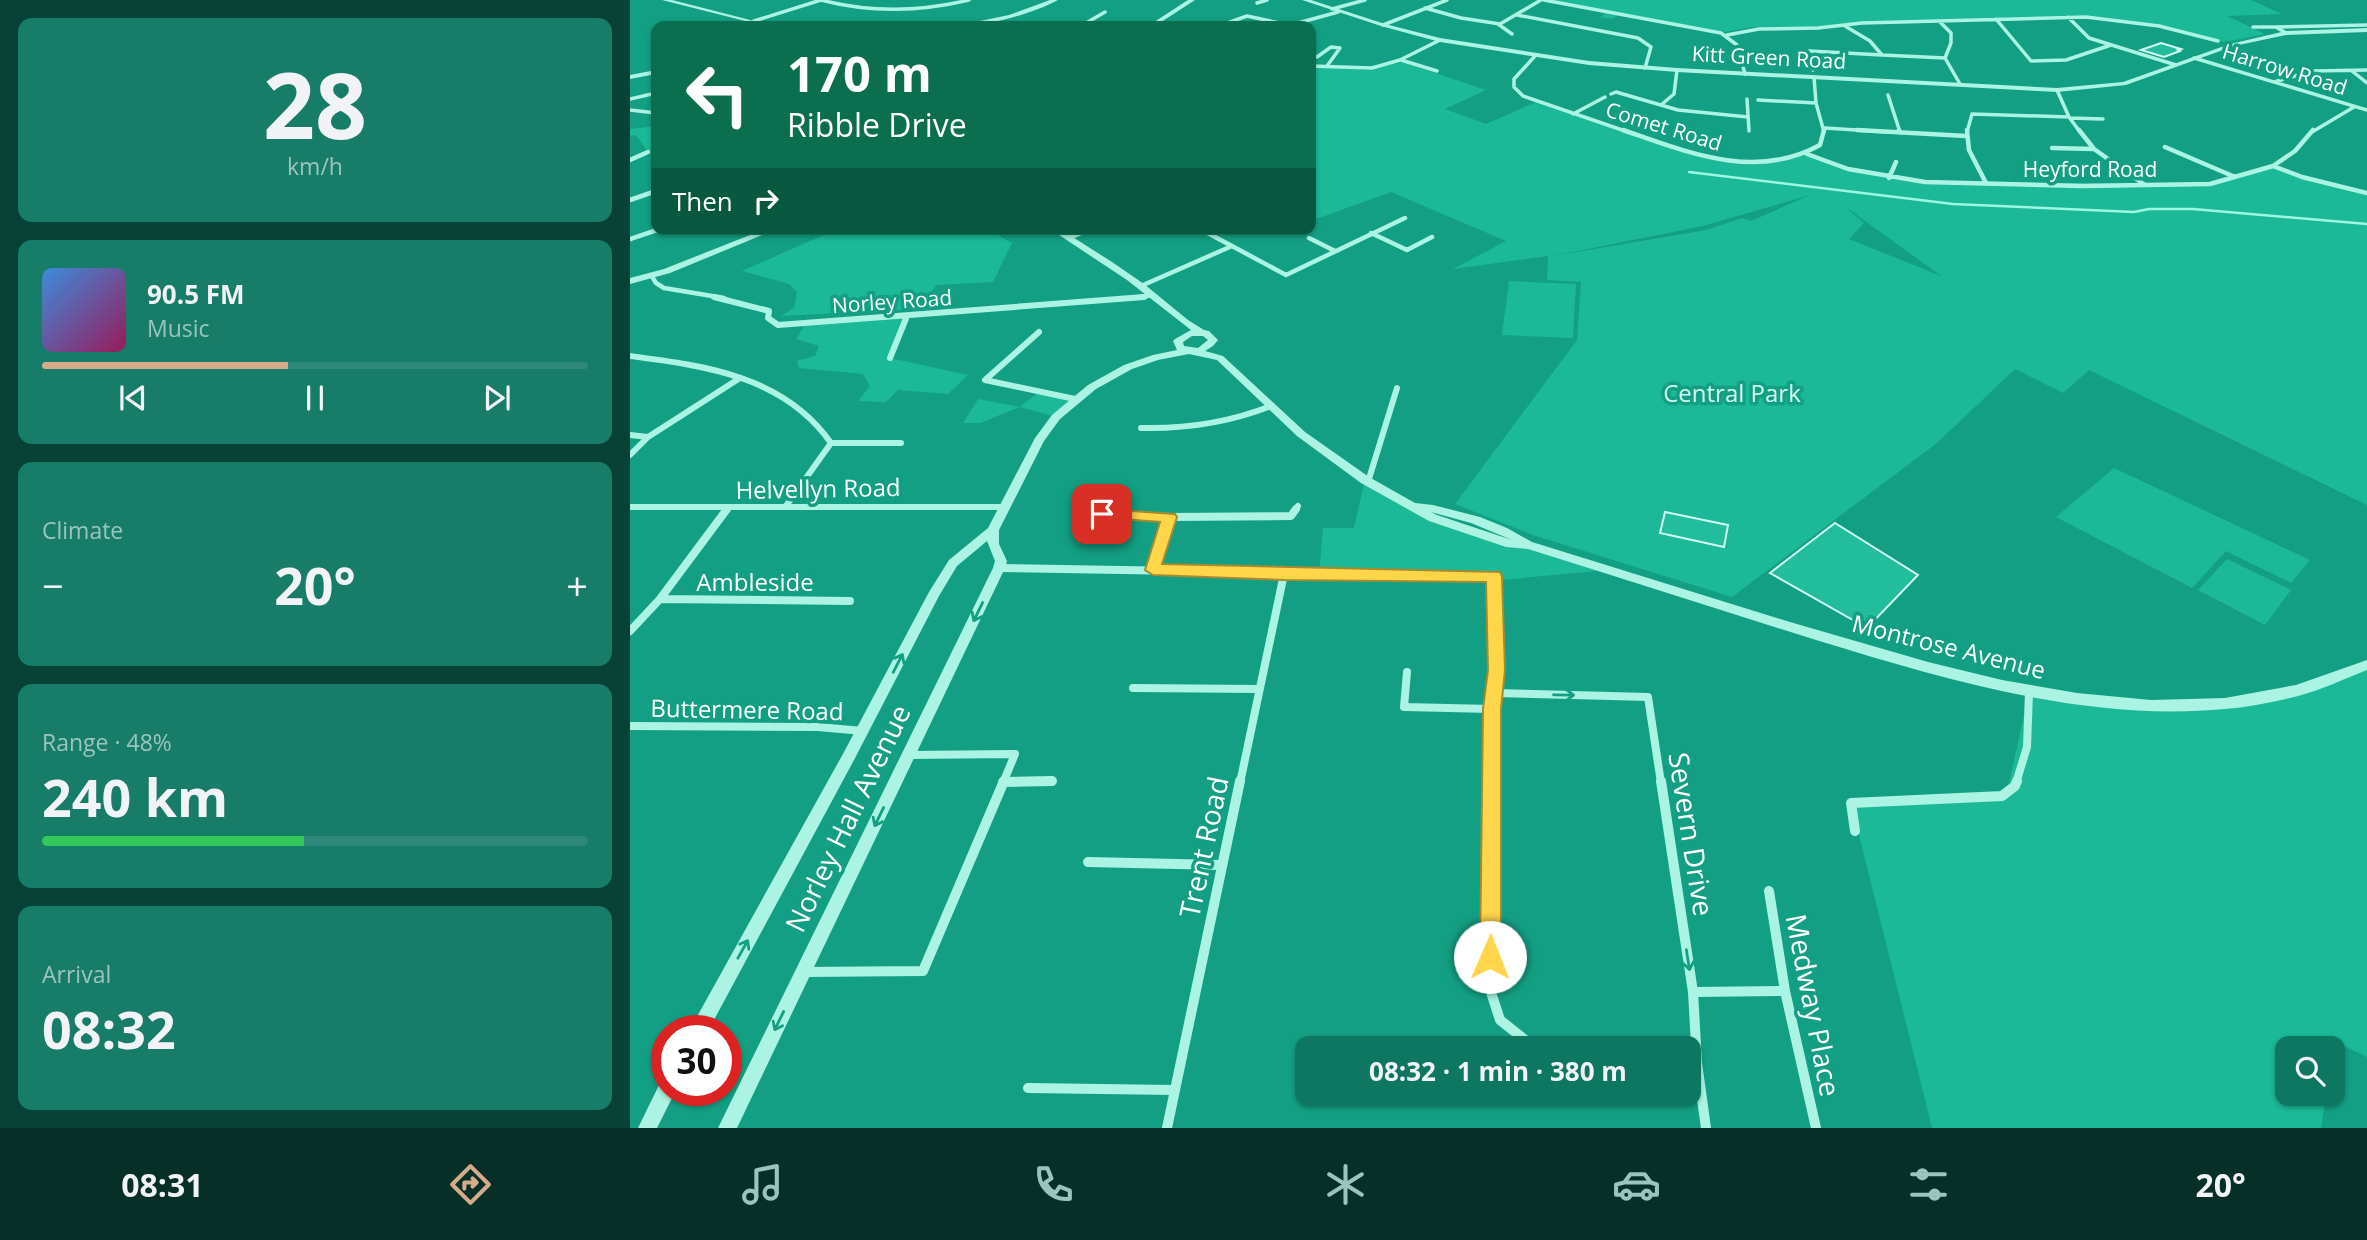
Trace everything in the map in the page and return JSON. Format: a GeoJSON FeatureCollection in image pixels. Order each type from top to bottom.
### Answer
{"type":"FeatureCollection","features":[{"type":"Feature","properties":{"kind":"street"},"geometry":{"type":"LineString","coordinates":[[665,0],[754,21],[821,0],[841,6],[889,10],[942,6],[969,0]]}},
{"type":"Feature","properties":{"kind":"street"},"geometry":{"type":"LineString","coordinates":[[984,21],[1010,16],[1055,0]]}},
{"type":"Feature","properties":{"kind":"street"},"geometry":{"type":"LineString","coordinates":[[1159,21],[1192,0]]}},
{"type":"Feature","properties":{"kind":"street"},"geometry":{"type":"LineString","coordinates":[[1257,3],[1267,0]]}},
{"type":"Feature","properties":{"kind":"street","name":"Kitt Green Road"},"geometry":{"type":"LineString","coordinates":[[1305,0],[1440,40],[1535,56],[1645,68],[1745,74],[1813,74],[2057,90],[2124,84],[2232,45],[2286,33],[2367,28]]}},
{"type":"Feature","properties":{"kind":"street"},"geometry":{"type":"LineString","coordinates":[[1303,21],[1365,0]]}},
{"type":"Feature","properties":{"kind":"street"},"geometry":{"type":"LineString","coordinates":[[1383,25],[1447,0]]}},
{"type":"Feature","properties":{"kind":"street"},"geometry":{"type":"LineString","coordinates":[[1498,24],[1543,0],[1711,30],[1727,35],[1739,45],[1745,74]]}},
{"type":"Feature","properties":{"kind":"street"},"geometry":{"type":"LineString","coordinates":[[1424,8],[1498,24],[1512,34]]}},
{"type":"Feature","properties":{"kind":"street"},"geometry":{"type":"LineString","coordinates":[[1090,21],[1105,12]]}},
{"type":"Feature","properties":{"kind":"street"},"geometry":{"type":"LineString","coordinates":[[1517,15],[1647,42],[1651,47],[1645,68]]}},
{"type":"Feature","properties":{"kind":"street"},"geometry":{"type":"LineString","coordinates":[[1233,21],[1247,16],[1268,21]]}},
{"type":"Feature","properties":{"kind":"street"},"geometry":{"type":"LineString","coordinates":[[1727,35],[1759,29],[1862,23],[2068,17],[2123,20],[2218,41]]}},
{"type":"Feature","properties":{"kind":"street"},"geometry":{"type":"LineString","coordinates":[[2068,17],[2089,38],[2176,65]]}},
{"type":"Feature","properties":{"kind":"street"},"geometry":{"type":"LineString","coordinates":[[1996,19],[2031,61],[2066,60],[2111,45]]}},
{"type":"Feature","properties":{"kind":"street"},"geometry":{"type":"LineString","coordinates":[[1939,21],[1951,33],[1951,43],[1945,58]]}},
{"type":"Feature","properties":{"kind":"street"},"geometry":{"type":"LineString","coordinates":[[1844,26],[1866,37],[1877,46],[1882,55]]}},
{"type":"Feature","properties":{"kind":"street"},"geometry":{"type":"LineString","coordinates":[[2253,27],[2367,28]]}},
{"type":"Feature","properties":{"kind":"street"},"geometry":{"type":"LineString","coordinates":[[2276,27],[2286,33]]}},
{"type":"Feature","properties":{"kind":"street"},"geometry":{"type":"LineString","coordinates":[[1705,31],[1711,30]]}},
{"type":"Feature","properties":{"kind":"street"},"geometry":{"type":"LineString","coordinates":[[1316,66],[1372,68],[1401,60],[1440,40]]}},
{"type":"Feature","properties":{"kind":"street"},"geometry":{"type":"LineString","coordinates":[[1317,57],[1331,47],[1340,48],[1327,66]]}},
{"type":"Feature","properties":{"kind":"street"},"geometry":{"type":"LineString","coordinates":[[1807,154],[1820,145],[1825,128],[1816,103],[1809,51],[1945,58]]}},
{"type":"Feature","properties":{"kind":"street","name":"Comet Road"},"geometry":{"type":"LineString","coordinates":[[1535,56],[1514,79],[1514,87],[1533,100],[1706,158],[1755,163],[1807,154]]}},
{"type":"Feature","properties":{"kind":"street"},"geometry":{"type":"LineString","coordinates":[[1945,58],[1960,84]]}},
{"type":"Feature","properties":{"kind":"street","name":"Harrow Road"},"geometry":{"type":"LineString","coordinates":[[2194,58],[2367,110]]}},
{"type":"Feature","properties":{"kind":"street"},"geometry":{"type":"LineString","coordinates":[[1401,60],[1437,71]]}},
{"type":"Feature","properties":{"kind":"street"},"geometry":{"type":"LineString","coordinates":[[1661,105],[1674,94],[1677,70]]}},
{"type":"Feature","properties":{"kind":"street"},"geometry":{"type":"LineString","coordinates":[[2352,70],[2367,83]]}},
{"type":"Feature","properties":{"kind":"street"},"geometry":{"type":"LineString","coordinates":[[2274,82],[2314,71],[2367,70]]}},
{"type":"Feature","properties":{"kind":"street"},"geometry":{"type":"LineString","coordinates":[[630,77],[651,73]]}},
{"type":"Feature","properties":{"kind":"street"},"geometry":{"type":"LineString","coordinates":[[2057,90],[2070,117],[2094,149],[2145,185]]}},
{"type":"Feature","properties":{"kind":"street"},"geometry":{"type":"LineString","coordinates":[[1611,94],[1616,92],[1699,114],[1748,117]]}},
{"type":"Feature","properties":{"kind":"street"},"geometry":{"type":"LineString","coordinates":[[630,99],[651,94]]}},
{"type":"Feature","properties":{"kind":"street"},"geometry":{"type":"LineString","coordinates":[[1888,95],[1900,133]]}},
{"type":"Feature","properties":{"kind":"street"},"geometry":{"type":"LineString","coordinates":[[1573,114],[1605,97]]}},
{"type":"Feature","properties":{"kind":"street"},"geometry":{"type":"LineString","coordinates":[[1747,99],[1749,131]]}},
{"type":"Feature","properties":{"kind":"street"},"geometry":{"type":"LineString","coordinates":[[1758,100],[1816,103]]}},
{"type":"Feature","properties":{"kind":"street","name":"Heyford Road"},"geometry":{"type":"LineString","coordinates":[[1807,154],[1848,169],[1925,182],[2210,184],[2273,166],[2295,152],[2313,130],[2354,107]]}},
{"type":"Feature","properties":{"kind":"street"},"geometry":{"type":"LineString","coordinates":[[630,110],[651,114]]}},
{"type":"Feature","properties":{"kind":"street"},"geometry":{"type":"LineString","coordinates":[[1986,183],[1968,151],[1966,136],[1972,114],[2103,119]]}},
{"type":"Feature","properties":{"kind":"street"},"geometry":{"type":"LineString","coordinates":[[1825,128],[1966,136]]}},
{"type":"Feature","properties":{"kind":"street"},"geometry":{"type":"LineString","coordinates":[[2165,147],[2236,177]]}},
{"type":"Feature","properties":{"kind":"street"},"geometry":{"type":"LineString","coordinates":[[2052,148],[2094,149]]}},
{"type":"Feature","properties":{"kind":"street"},"geometry":{"type":"LineString","coordinates":[[630,160],[648,152]]}},
{"type":"Feature","properties":{"kind":"street"},"geometry":{"type":"LineString","coordinates":[[1889,178],[1896,162]]}},
{"type":"Feature","properties":{"kind":"street"},"geometry":{"type":"LineString","coordinates":[[2273,166],[2302,177],[2367,193]]}},
{"type":"Feature","properties":{"kind":"street"},"geometry":{"type":"LineString","coordinates":[[630,200],[651,193]]}},
{"type":"Feature","properties":{"kind":"street"},"geometry":{"type":"LineString","coordinates":[[1211,235],[1286,275],[1405,218]]}},
{"type":"Feature","properties":{"kind":"street"},"geometry":{"type":"LineString","coordinates":[[630,239],[651,232]]}},
{"type":"Feature","properties":{"kind":"street"},"geometry":{"type":"LineString","coordinates":[[1371,233],[1407,250],[1432,237]]}},
{"type":"Feature","properties":{"kind":"street"},"geometry":{"type":"LineString","coordinates":[[630,281],[758,235]]}},
{"type":"Feature","properties":{"kind":"street"},"geometry":{"type":"LineString","coordinates":[[1064,235],[1141,286],[1184,323],[1210,335],[1213,340],[1203,349],[1190,351],[1180,348],[1179,339],[1184,323]]}},
{"type":"Feature","properties":{"kind":"street"},"geometry":{"type":"LineString","coordinates":[[1069,238],[1076,235]]}},
{"type":"Feature","properties":{"kind":"street"},"geometry":{"type":"LineString","coordinates":[[1309,238],[1335,251]]}},
{"type":"Feature","properties":{"kind":"street"},"geometry":{"type":"LineString","coordinates":[[1141,286],[1232,246]]}},
{"type":"Feature","properties":{"kind":"street","name":"Norley Road"},"geometry":{"type":"LineString","coordinates":[[651,275],[656,284],[664,288],[734,300],[768,312],[768,318],[778,325],[1125,300],[1153,295]]}},
{"type":"Feature","properties":{"kind":"street"},"geometry":{"type":"LineString","coordinates":[[890,358],[907,316]]}},
{"type":"Feature","properties":{"kind":"street"},"geometry":{"type":"LineString","coordinates":[[1039,332],[985,380],[1075,399]]}},
{"type":"Feature","properties":{"kind":"street"},"geometry":{"type":"LineString","coordinates":[[1179,339],[1201,332]]}},
{"type":"Feature","properties":{"kind":"street","name":"Norley Hall Avenue"},"geometry":{"type":"LineString","coordinates":[[1156,357],[1179,339]]}},
{"type":"Feature","properties":{"kind":"street","name":"Montrose Avenue"},"geometry":{"type":"LineString","coordinates":[[1213,340],[1220,358],[1321,451],[1368,482],[1433,518],[1510,544],[1529,545],[1847,644],[2029,692],[2114,703],[2168,706],[2220,703],[2316,685],[2367,665]]}},
{"type":"Feature","properties":{"kind":"street","name":"Norley Hall Avenue"},"geometry":{"type":"LineString","coordinates":[[707,1015],[863,731],[933,594],[953,563],[993,530],[1039,440],[1056,417],[1075,399],[1111,375],[1156,357],[1190,351]]}},
{"type":"Feature","properties":{"kind":"street","name":"Montrose Avenue"},"geometry":{"type":"LineString","coordinates":[[1190,351],[1220,358]]}},
{"type":"Feature","properties":{"kind":"street"},"geometry":{"type":"LineString","coordinates":[[630,356],[662,360],[740,378],[783,395],[821,425],[831,443]]}},
{"type":"Feature","properties":{"kind":"street"},"geometry":{"type":"LineString","coordinates":[[630,455],[648,437],[740,378]]}},
{"type":"Feature","properties":{"kind":"street"},"geometry":{"type":"LineString","coordinates":[[1368,482],[1397,387]]}},
{"type":"Feature","properties":{"kind":"street"},"geometry":{"type":"LineString","coordinates":[[1141,428],[1205,427],[1230,422],[1271,406]]}},
{"type":"Feature","properties":{"kind":"street"},"geometry":{"type":"LineString","coordinates":[[630,435],[648,437]]}},
{"type":"Feature","properties":{"kind":"street"},"geometry":{"type":"LineString","coordinates":[[831,443],[901,443]]}},
{"type":"Feature","properties":{"kind":"street"},"geometry":{"type":"LineString","coordinates":[[786,506],[831,443]]}},
{"type":"Feature","properties":{"kind":"street"},"geometry":{"type":"LineString","coordinates":[[1102,506],[1102,514],[1169,517],[1291,516],[1298,506]]}},
{"type":"Feature","properties":{"kind":"street","name":"Helvellyn Road"},"geometry":{"type":"LineString","coordinates":[[630,507],[1006,507]]}},
{"type":"Feature","properties":{"kind":"street"},"geometry":{"type":"LineString","coordinates":[[630,631],[660,599],[728,508]]}},
{"type":"Feature","properties":{"kind":"street"},"geometry":{"type":"LineString","coordinates":[[1153,570],[1169,517]]}},
{"type":"Feature","properties":{"kind":"street"},"geometry":{"type":"LineString","coordinates":[[993,530],[995,550],[1001,561],[999,568],[1284,575],[1494,576],[1496,693],[1492,709],[1490,989],[1500,1020],[1520,1036]]}},
{"type":"Feature","properties":{"kind":"street"},"geometry":{"type":"LineString","coordinates":[[970,550],[979,547],[995,550]]}},
{"type":"Feature","properties":{"kind":"street","name":"Norley Hall Avenue"},"geometry":{"type":"LineString","coordinates":[[727,1128],[999,568]]}},
{"type":"Feature","properties":{"kind":"street","name":"Trent Road"},"geometry":{"type":"LineString","coordinates":[[1167,1128],[1284,575]]}},
{"type":"Feature","properties":{"kind":"street","name":"Ambleside"},"geometry":{"type":"LineString","coordinates":[[660,599],[850,600]]}},
{"type":"Feature","properties":{"kind":"street"},"geometry":{"type":"LineString","coordinates":[[1407,672],[1404,707],[1492,709]]}},
{"type":"Feature","properties":{"kind":"street"},"geometry":{"type":"LineString","coordinates":[[1133,688],[1259,689]]}},
{"type":"Feature","properties":{"kind":"street"},"geometry":{"type":"LineString","coordinates":[[1855,831],[1851,803],[2002,796],[2015,786],[2027,747],[2029,692]]}},
{"type":"Feature","properties":{"kind":"street","name":"Severn Drive"},"geometry":{"type":"LineString","coordinates":[[1496,693],[1648,697],[1693,992],[1693,1036]]}},
{"type":"Feature","properties":{"kind":"street","name":"Buttermere Road"},"geometry":{"type":"LineString","coordinates":[[630,726],[818,727],[863,731]]}},
{"type":"Feature","properties":{"kind":"street"},"geometry":{"type":"LineString","coordinates":[[803,972],[923,971],[1014,754],[909,755]]}},
{"type":"Feature","properties":{"kind":"street"},"geometry":{"type":"LineString","coordinates":[[1003,782],[1052,781]]}},
{"type":"Feature","properties":{"kind":"street"},"geometry":{"type":"LineString","coordinates":[[1088,862],[1222,865]]}},
{"type":"Feature","properties":{"kind":"street","name":"Medway Place"},"geometry":{"type":"LineString","coordinates":[[1769,891],[1785,991],[1816,1128]]}},
{"type":"Feature","properties":{"kind":"street"},"geometry":{"type":"LineString","coordinates":[[1693,992],[1785,991]]}},
{"type":"Feature","properties":{"kind":"street"},"geometry":{"type":"LineString","coordinates":[[1028,1088],[1174,1090]]}},
{"type":"Feature","properties":{"kind":"street","name":"Severn Drive"},"geometry":{"type":"LineString","coordinates":[[1701,1103],[1706,1128]]}},
{"type":"Feature","properties":{"kind":"street"},"geometry":{"type":"LineString","coordinates":[[647,1128],[659,1106]]}},
{"type":"Feature","properties":{"kind":"green space"},"geometry":{"type":"Polygon","coordinates":[[[1544,0],[2251,0],[2282,14],[2227,16],[2265,34],[2225,42],[2159,25],[2079,16],[1860,22],[1816,27],[1753,27],[1725,32],[1621,13],[1612,19],[1600,17],[1607,12],[1544,0]]]}},
{"type":"Feature","properties":{"kind":"green space","name":"Central Park"},"geometry":{"type":"Polygon","coordinates":[[[1403,62],[1486,90],[1445,109],[1486,124],[1536,102],[1706,158],[1755,163],[1807,154],[1848,169],[1925,182],[2210,184],[2273,166],[2302,177],[2367,193],[2367,505],[2089,370],[2063,393],[2015,369],[1937,443],[1732,597],[1533,535],[1455,504],[1577,340],[1581,282],[1547,280],[1548,256],[1453,269],[1506,241],[1391,192],[1316,218],[1316,66],[1368,70],[1403,62]],[[1810,195],[1703,226],[1553,256],[1706,230],[1742,218],[1751,221],[1810,195]],[[1843,205],[1864,223],[1849,239],[1940,275],[1843,205]]]}},
{"type":"Feature","properties":{"kind":"green space"},"geometry":{"type":"Polygon","coordinates":[[[651,127],[651,150],[648,152],[636,135],[630,136],[630,129],[651,127]]]}},
{"type":"Feature","properties":{"kind":"green space"},"geometry":{"type":"Polygon","coordinates":[[[823,235],[998,235],[1012,243],[993,282],[936,285],[920,309],[781,316],[794,308],[797,292],[789,284],[742,271],[823,235]]]}},
{"type":"Feature","properties":{"kind":"green space"},"geometry":{"type":"Polygon","coordinates":[[[1509,281],[1576,284],[1573,338],[1502,335],[1509,281]]]}},
{"type":"Feature","properties":{"kind":"green space"},"geometry":{"type":"Polygon","coordinates":[[[907,316],[890,358],[968,375],[948,394],[898,390],[886,402],[858,401],[870,386],[863,374],[799,368],[797,361],[815,356],[819,346],[796,339],[806,323],[907,316]]]}},
{"type":"Feature","properties":{"kind":"green space"},"geometry":{"type":"Polygon","coordinates":[[[1040,391],[1075,399],[1056,417],[1020,407],[1040,391]]]}},
{"type":"Feature","properties":{"kind":"green space"},"geometry":{"type":"Polygon","coordinates":[[[978,399],[1020,407],[980,423],[963,423],[978,399]]]}},
{"type":"Feature","properties":{"kind":"green space"},"geometry":{"type":"Polygon","coordinates":[[[2114,468],[2310,560],[2291,583],[2226,551],[2192,588],[2056,517],[2114,468]]]}},
{"type":"Feature","properties":{"kind":"green space"},"geometry":{"type":"Polygon","coordinates":[[[1365,480],[1460,530],[1607,570],[1501,580],[1319,574],[1323,528],[1354,528],[1365,480]]]}},
{"type":"Feature","properties":{"kind":"green space"},"geometry":{"type":"Polygon","coordinates":[[[2227,559],[2291,590],[2265,625],[2198,590],[2227,559]]]}},
{"type":"Feature","properties":{"kind":"green space"},"geometry":{"type":"Polygon","coordinates":[[[2367,662],[2367,1057],[2345,1046],[2345,1036],[2275,1036],[2275,1106],[2324,1106],[2321,1128],[1932,1128],[1851,803],[2007,792],[2029,692],[2168,706],[2316,685],[2367,662]]]}},
{"type":"Feature","properties":{"kind":"building"},"geometry":{"type":"Polygon","coordinates":[[[2161,43],[2181,49],[2164,57],[2141,50],[2161,43]]]}},
{"type":"Feature","properties":{"kind":"building"},"geometry":{"type":"Polygon","coordinates":[[[1665,512],[1728,525],[1724,547],[1660,533],[1665,512]]]}},
{"type":"Feature","properties":{"kind":"building"},"geometry":{"type":"Polygon","coordinates":[[[1835,523],[1918,575],[1867,628],[1770,573],[1835,523]]]}},
{"type":"Feature","properties":{"kind":"waterway"},"geometry":{"type":"LineString","coordinates":[[1689,172],[1953,204],[2134,212],[2149,209],[2193,209],[2367,224]]}},
{"type":"Feature","properties":{"kind":"route"},"geometry":{"type":"LineString","coordinates":[[1102,514],[1169,517],[1153,570],[1284,575],[1494,576],[1497,670],[1492,709],[1490,957]]}}]}
